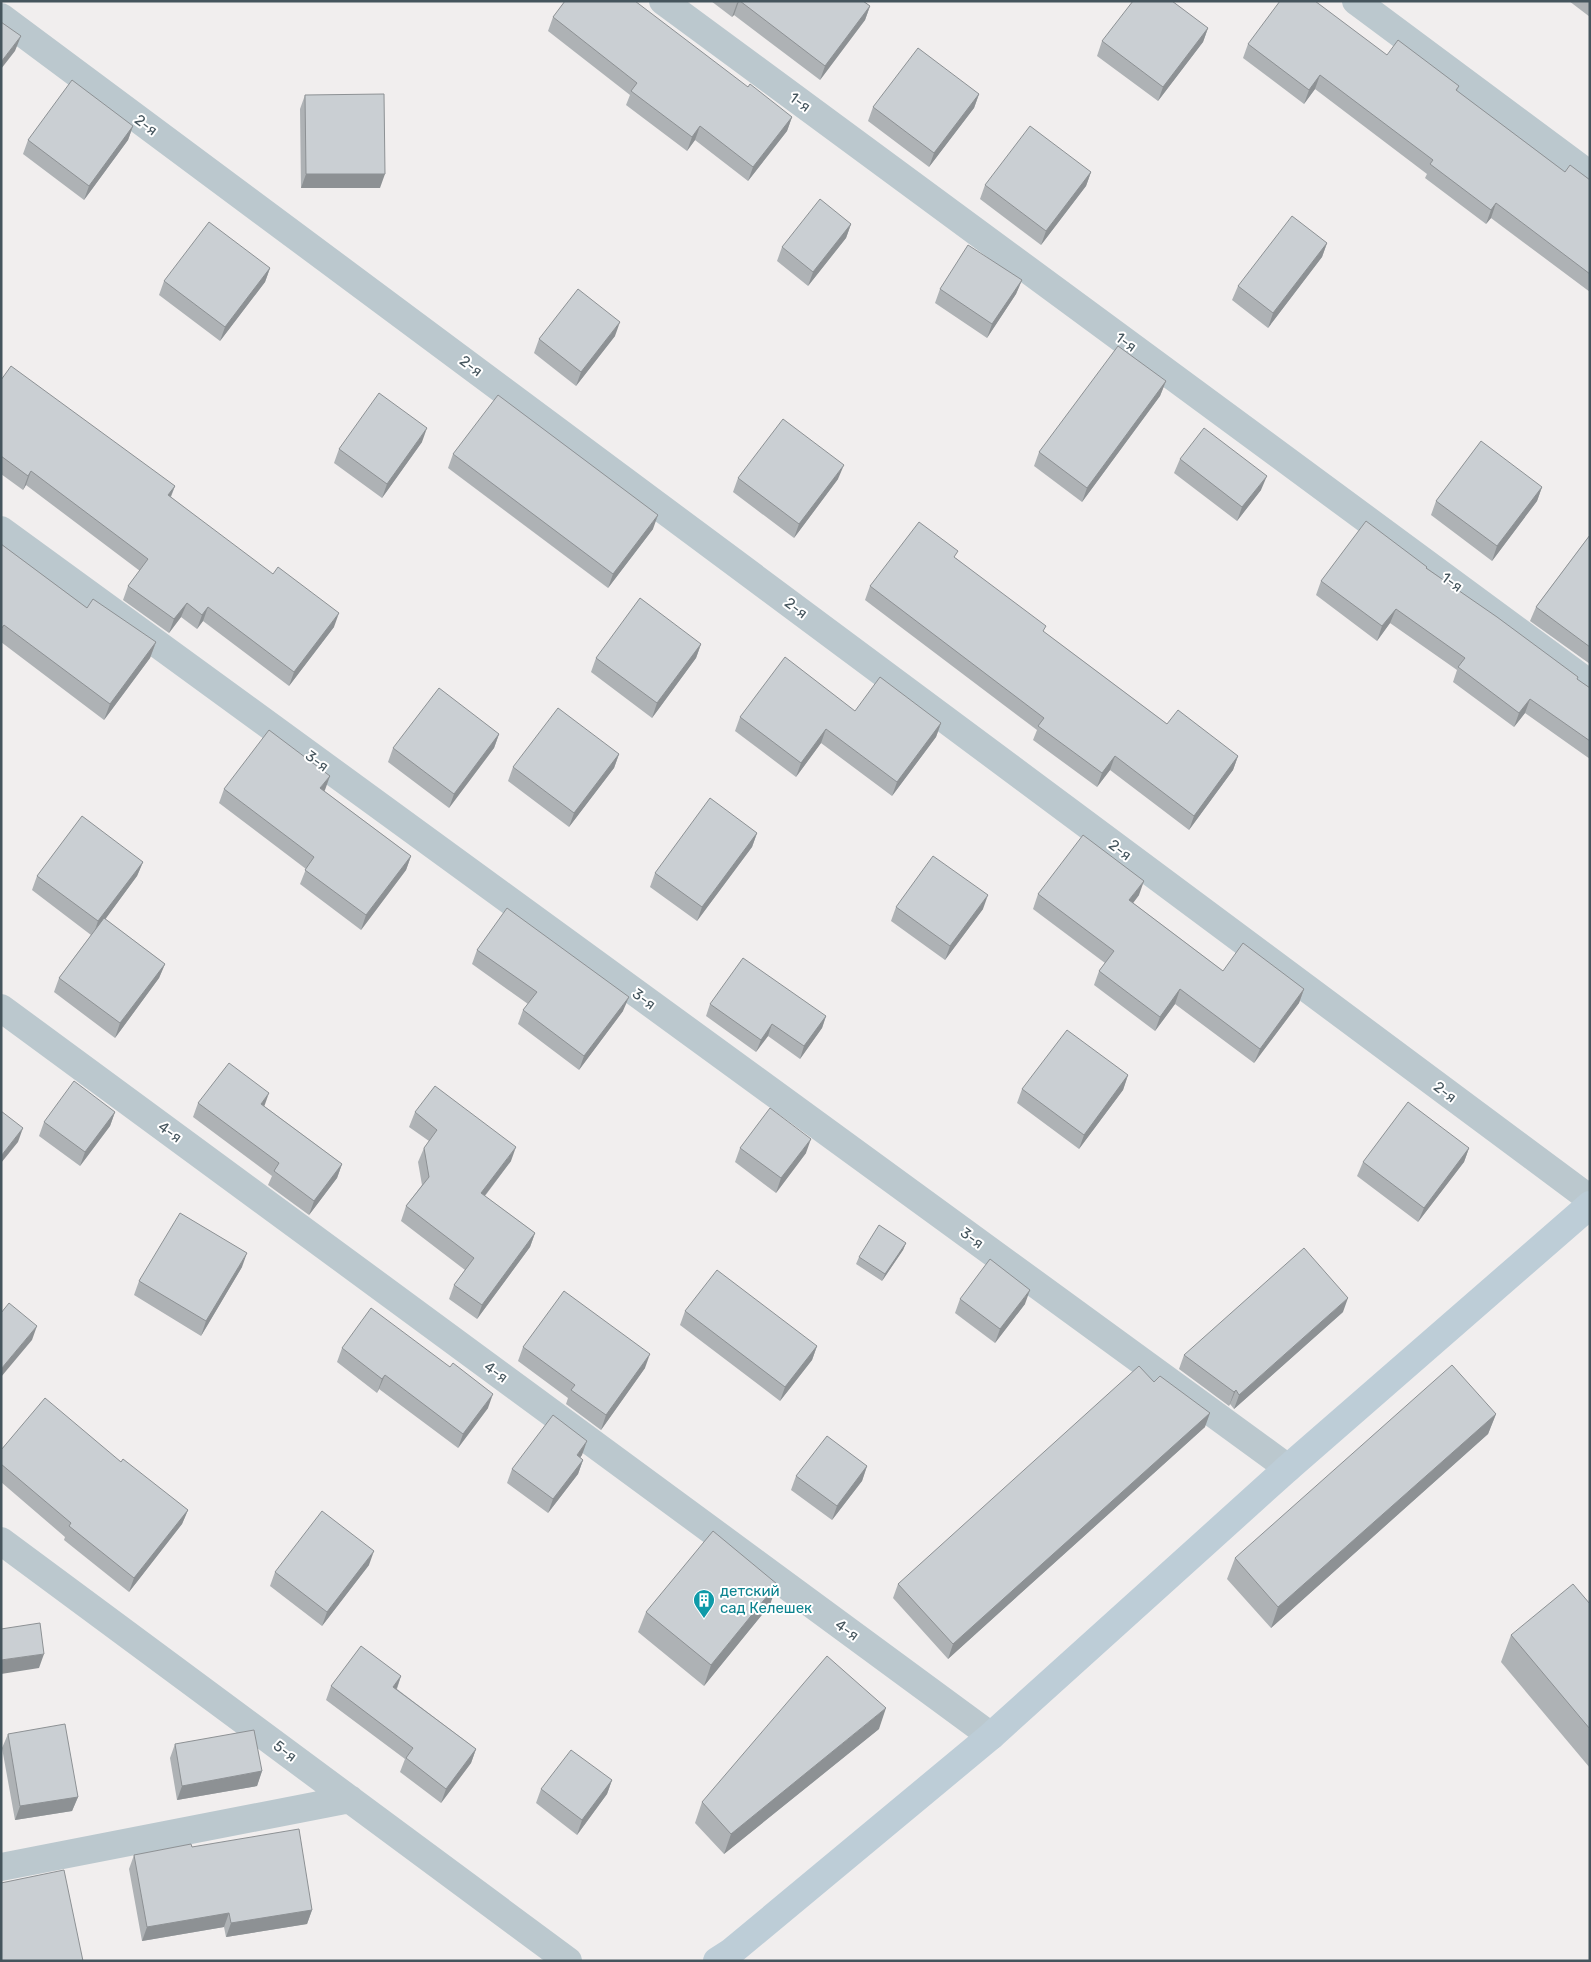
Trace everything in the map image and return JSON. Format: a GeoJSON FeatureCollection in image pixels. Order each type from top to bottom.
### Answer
{"type":"FeatureCollection","features":[{"type":"Feature","properties":{"kind":"street","name":"1-я"},"geometry":{"type":"LineString","coordinates":[[663,1],[1590,684]]}},
{"type":"Feature","properties":{"kind":"street"},"geometry":{"type":"LineString","coordinates":[[1356,1],[1590,175]]}},
{"type":"Feature","properties":{"kind":"street","name":"2-я"},"geometry":{"type":"LineString","coordinates":[[1,17],[1590,1199]]}},
{"type":"Feature","properties":{"kind":"street","name":"3-я"},"geometry":{"type":"LineString","coordinates":[[1,530],[1288,1468]]}},
{"type":"Feature","properties":{"kind":"street","name":"4-я"},"geometry":{"type":"LineString","coordinates":[[1,1008],[991,1736]]}},
{"type":"Feature","properties":{"kind":"street"},"geometry":{"type":"LineString","coordinates":[[717,1961],[731,1952],[991,1736],[1288,1468],[1590,1204]]}},
{"type":"Feature","properties":{"kind":"street","name":"5-я"},"geometry":{"type":"LineString","coordinates":[[1,1541],[568,1961]]}},
{"type":"Feature","properties":{"kind":"street"},"geometry":{"type":"LineString","coordinates":[[1,1867],[350,1799]]}},
{"type":"Feature","properties":{"kind":"building"},"geometry":{"type":"Polygon","coordinates":[[[565,1],[635,1],[748,87],[750,84],[792,117],[753,167],[700,126],[692,137],[631,91],[637,83],[553,17],[565,1]]]}},
{"type":"Feature","properties":{"kind":"building"},"geometry":{"type":"Polygon","coordinates":[[[740,1],[863,1],[870,6],[825,66],[740,1]]]}},
{"type":"Feature","properties":{"kind":"building"},"geometry":{"type":"Polygon","coordinates":[[[1133,1],[1172,1],[1208,28],[1163,87],[1102,41],[1133,1]]]}},
{"type":"Feature","properties":{"kind":"building"},"geometry":{"type":"Polygon","coordinates":[[[1280,1],[1315,1],[1387,55],[1398,40],[1459,86],[1456,90],[1565,172],[1570,165],[1590,180],[1590,274],[1496,203],[1491,210],[1430,164],[1433,160],[1320,75],[1309,90],[1248,44],[1280,1]]]}},
{"type":"Feature","properties":{"kind":"building"},"geometry":{"type":"Polygon","coordinates":[[[1,22],[21,36],[1,62],[1,22]]]}},
{"type":"Feature","properties":{"kind":"building"},"geometry":{"type":"Polygon","coordinates":[[[918,48],[979,94],[934,153],[873,107],[918,48]]]}},
{"type":"Feature","properties":{"kind":"building"},"geometry":{"type":"Polygon","coordinates":[[[72,80],[133,126],[89,186],[28,140],[72,80]]]}},
{"type":"Feature","properties":{"kind":"building"},"geometry":{"type":"Polygon","coordinates":[[[384,94],[385,174],[306,174],[305,95],[384,94]]]}},
{"type":"Feature","properties":{"kind":"building"},"geometry":{"type":"Polygon","coordinates":[[[1030,126],[1091,172],[1046,231],[985,185],[1030,126]]]}},
{"type":"Feature","properties":{"kind":"building"},"geometry":{"type":"Polygon","coordinates":[[[820,199],[851,224],[813,272],[782,247],[820,199]]]}},
{"type":"Feature","properties":{"kind":"building"},"geometry":{"type":"Polygon","coordinates":[[[1292,216],[1327,243],[1273,313],[1238,286],[1292,216]]]}},
{"type":"Feature","properties":{"kind":"building"},"geometry":{"type":"Polygon","coordinates":[[[209,222],[270,268],[225,327],[164,281],[209,222]]]}},
{"type":"Feature","properties":{"kind":"building"},"geometry":{"type":"Polygon","coordinates":[[[968,245],[1022,280],[992,324],[940,289],[968,245]]]}},
{"type":"Feature","properties":{"kind":"building"},"geometry":{"type":"Polygon","coordinates":[[[578,289],[620,322],[581,372],[539,339],[578,289]]]}},
{"type":"Feature","properties":{"kind":"building"},"geometry":{"type":"Polygon","coordinates":[[[1118,346],[1166,381],[1087,488],[1039,452],[1118,346]]]}},
{"type":"Feature","properties":{"kind":"building"},"geometry":{"type":"Polygon","coordinates":[[[11,366],[175,486],[168,495],[273,574],[278,567],[339,613],[294,672],[208,607],[202,615],[187,603],[174,619],[128,586],[148,559],[31,471],[28,476],[1,456],[1,380],[11,366]]]}},
{"type":"Feature","properties":{"kind":"building"},"geometry":{"type":"Polygon","coordinates":[[[379,393],[427,428],[387,484],[339,449],[379,393]]]}},
{"type":"Feature","properties":{"kind":"building"},"geometry":{"type":"Polygon","coordinates":[[[498,395],[658,515],[613,574],[453,454],[498,395]]]}},
{"type":"Feature","properties":{"kind":"building"},"geometry":{"type":"Polygon","coordinates":[[[783,419],[844,465],[799,524],[738,478],[783,419]]]}},
{"type":"Feature","properties":{"kind":"building"},"geometry":{"type":"Polygon","coordinates":[[[1204,428],[1267,476],[1242,507],[1180,459],[1204,428]]]}},
{"type":"Feature","properties":{"kind":"building"},"geometry":{"type":"Polygon","coordinates":[[[1481,441],[1542,487],[1497,546],[1436,501],[1481,441]]]}},
{"type":"Feature","properties":{"kind":"building"},"geometry":{"type":"Polygon","coordinates":[[[1366,521],[1426,568],[1497,617],[1590,688],[1590,741],[1530,699],[1519,713],[1458,667],[1465,658],[1396,609],[1382,626],[1321,581],[1366,521]]]}},
{"type":"Feature","properties":{"kind":"building"},"geometry":{"type":"Polygon","coordinates":[[[919,522],[958,551],[954,557],[1046,626],[1043,631],[1167,724],[1178,710],[1238,756],[1194,816],[1115,756],[1102,773],[1038,726],[1044,718],[870,586],[919,522]]]}},
{"type":"Feature","properties":{"kind":"building"},"geometry":{"type":"Polygon","coordinates":[[[1590,535],[1590,647],[1536,607],[1590,535]]]}},
{"type":"Feature","properties":{"kind":"building"},"geometry":{"type":"Polygon","coordinates":[[[1,544],[87,608],[93,599],[156,642],[110,704],[4,625],[1,629],[1,544]]]}},
{"type":"Feature","properties":{"kind":"building"},"geometry":{"type":"Polygon","coordinates":[[[640,598],[701,644],[657,703],[596,658],[640,598]]]}},
{"type":"Feature","properties":{"kind":"building"},"geometry":{"type":"Polygon","coordinates":[[[785,657],[855,711],[880,677],[941,723],[897,782],[826,729],[801,763],[740,717],[785,657]]]}},
{"type":"Feature","properties":{"kind":"building"},"geometry":{"type":"Polygon","coordinates":[[[439,688],[499,734],[454,794],[393,748],[439,688]]]}},
{"type":"Feature","properties":{"kind":"building"},"geometry":{"type":"Polygon","coordinates":[[[558,708],[619,754],[574,813],[513,767],[558,708]]]}},
{"type":"Feature","properties":{"kind":"building"},"geometry":{"type":"Polygon","coordinates":[[[269,730],[330,776],[320,788],[411,856],[366,915],[305,870],[314,857],[224,789],[269,730]]]}},
{"type":"Feature","properties":{"kind":"building"},"geometry":{"type":"Polygon","coordinates":[[[710,798],[757,833],[702,907],[655,873],[710,798]]]}},
{"type":"Feature","properties":{"kind":"building"},"geometry":{"type":"Polygon","coordinates":[[[82,816],[143,862],[98,921],[37,876],[82,816]]]}},
{"type":"Feature","properties":{"kind":"building"},"geometry":{"type":"Polygon","coordinates":[[[1083,835],[1144,881],[1129,900],[1223,971],[1243,943],[1304,989],[1260,1049],[1180,989],[1160,1017],[1099,971],[1114,951],[1038,894],[1083,835]]]}},
{"type":"Feature","properties":{"kind":"building"},"geometry":{"type":"Polygon","coordinates":[[[933,856],[988,895],[950,946],[896,907],[933,856]]]}},
{"type":"Feature","properties":{"kind":"building"},"geometry":{"type":"Polygon","coordinates":[[[507,908],[629,997],[584,1056],[523,1010],[537,992],[477,950],[507,908]]]}},
{"type":"Feature","properties":{"kind":"building"},"geometry":{"type":"Polygon","coordinates":[[[104,918],[165,964],[120,1023],[59,978],[104,918]]]}},
{"type":"Feature","properties":{"kind":"building"},"geometry":{"type":"Polygon","coordinates":[[[743,958],[826,1016],[804,1046],[772,1024],[761,1040],[710,1004],[743,958]]]}},
{"type":"Feature","properties":{"kind":"building"},"geometry":{"type":"Polygon","coordinates":[[[1067,1030],[1128,1075],[1084,1135],[1022,1089],[1067,1030]]]}},
{"type":"Feature","properties":{"kind":"building"},"geometry":{"type":"Polygon","coordinates":[[[229,1063],[269,1093],[261,1104],[342,1164],[314,1201],[274,1171],[279,1163],[198,1103],[229,1063]]]}},
{"type":"Feature","properties":{"kind":"building"},"geometry":{"type":"Polygon","coordinates":[[[74,1081],[115,1112],[85,1152],[44,1122],[74,1081]]]}},
{"type":"Feature","properties":{"kind":"building"},"geometry":{"type":"Polygon","coordinates":[[[435,1086],[516,1147],[481,1193],[535,1233],[482,1305],[454,1285],[474,1258],[406,1206],[429,1177],[424,1148],[437,1130],[415,1112],[435,1086]]]}},
{"type":"Feature","properties":{"kind":"building"},"geometry":{"type":"Polygon","coordinates":[[[1408,1102],[1469,1148],[1424,1208],[1363,1162],[1408,1102]]]}},
{"type":"Feature","properties":{"kind":"building"},"geometry":{"type":"Polygon","coordinates":[[[770,1108],[811,1139],[781,1178],[740,1148],[770,1108]]]}},
{"type":"Feature","properties":{"kind":"building"},"geometry":{"type":"Polygon","coordinates":[[[1,1111],[23,1128],[1,1156],[1,1111]]]}},
{"type":"Feature","properties":{"kind":"building"},"geometry":{"type":"Polygon","coordinates":[[[180,1213],[247,1253],[206,1321],[139,1281],[180,1213]]]}},
{"type":"Feature","properties":{"kind":"building"},"geometry":{"type":"Polygon","coordinates":[[[879,1225],[906,1243],[885,1274],[859,1257],[879,1225]]]}},
{"type":"Feature","properties":{"kind":"building"},"geometry":{"type":"Polygon","coordinates":[[[1304,1248],[1348,1298],[1239,1395],[1236,1390],[1234,1392],[1184,1355],[1304,1248]]]}},
{"type":"Feature","properties":{"kind":"building"},"geometry":{"type":"Polygon","coordinates":[[[990,1259],[1030,1290],[1000,1329],[960,1299],[990,1259]]]}},
{"type":"Feature","properties":{"kind":"building"},"geometry":{"type":"Polygon","coordinates":[[[717,1270],[817,1346],[785,1387],[685,1311],[717,1270]]]}},
{"type":"Feature","properties":{"kind":"building"},"geometry":{"type":"Polygon","coordinates":[[[564,1291],[650,1354],[606,1415],[571,1390],[575,1385],[523,1347],[564,1291]]]}},
{"type":"Feature","properties":{"kind":"building"},"geometry":{"type":"Polygon","coordinates":[[[9,1303],[37,1326],[1,1369],[1,1313],[9,1303]]]}},
{"type":"Feature","properties":{"kind":"building"},"geometry":{"type":"Polygon","coordinates":[[[371,1308],[450,1367],[453,1363],[493,1394],[463,1434],[385,1375],[382,1379],[342,1348],[371,1308]]]}},
{"type":"Feature","properties":{"kind":"building"},"geometry":{"type":"Polygon","coordinates":[[[1452,1365],[1496,1414],[1278,1607],[1235,1558],[1452,1365]]]}},
{"type":"Feature","properties":{"kind":"building"},"geometry":{"type":"Polygon","coordinates":[[[1139,1366],[1154,1382],[1160,1376],[1210,1413],[953,1644],[898,1584],[1139,1366]]]}},
{"type":"Feature","properties":{"kind":"building"},"geometry":{"type":"Polygon","coordinates":[[[45,1398],[121,1462],[123,1459],[188,1510],[134,1578],[69,1526],[71,1523],[1,1464],[1,1450],[45,1398]]]}},
{"type":"Feature","properties":{"kind":"building"},"geometry":{"type":"Polygon","coordinates":[[[553,1415],[587,1441],[577,1455],[583,1460],[553,1499],[512,1469],[553,1415]]]}},
{"type":"Feature","properties":{"kind":"building"},"geometry":{"type":"Polygon","coordinates":[[[827,1436],[867,1466],[837,1506],[796,1476],[827,1436]]]}},
{"type":"Feature","properties":{"kind":"building"},"geometry":{"type":"Polygon","coordinates":[[[322,1511],[374,1551],[327,1612],[275,1572],[322,1511]]]}},
{"type":"Feature","properties":{"kind":"building","name":"детский сад Келешек"},"geometry":{"type":"Polygon","coordinates":[[[713,1531],[777,1584],[711,1665],[646,1612],[713,1531]]]}},
{"type":"Feature","properties":{"kind":"building"},"geometry":{"type":"Polygon","coordinates":[[[1573,1584],[1590,1604],[1590,1729],[1511,1635],[1573,1584]]]}},
{"type":"Feature","properties":{"kind":"building"},"geometry":{"type":"Polygon","coordinates":[[[40,1623],[44,1654],[1,1660],[1,1629],[40,1623]]]}},
{"type":"Feature","properties":{"kind":"building"},"geometry":{"type":"Polygon","coordinates":[[[361,1646],[401,1676],[393,1687],[476,1749],[446,1789],[406,1758],[413,1748],[331,1686],[361,1646]]]}},
{"type":"Feature","properties":{"kind":"building"},"geometry":{"type":"Polygon","coordinates":[[[827,1656],[886,1708],[731,1834],[702,1802],[827,1656]]]}},
{"type":"Feature","properties":{"kind":"building"},"geometry":{"type":"Polygon","coordinates":[[[65,1724],[78,1797],[20,1806],[8,1734],[65,1724]]]}},
{"type":"Feature","properties":{"kind":"building"},"geometry":{"type":"Polygon","coordinates":[[[254,1730],[262,1771],[182,1786],[175,1744],[254,1730]]]}},
{"type":"Feature","properties":{"kind":"building"},"geometry":{"type":"Polygon","coordinates":[[[571,1750],[612,1780],[582,1820],[541,1789],[571,1750]]]}},
{"type":"Feature","properties":{"kind":"building"},"geometry":{"type":"Polygon","coordinates":[[[299,1829],[312,1910],[231,1923],[229,1913],[147,1927],[134,1855],[191,1844],[192,1847],[299,1829]]]}},
{"type":"Feature","properties":{"kind":"building"},"geometry":{"type":"Polygon","coordinates":[[[64,1870],[83,1961],[1,1961],[1,1883],[64,1870]]]}},
{"type":"Feature","properties":{"kind":"place","name":"детский сад Келешек"},"geometry":{"type":"Point","coordinates":[704,1619]}}]}
